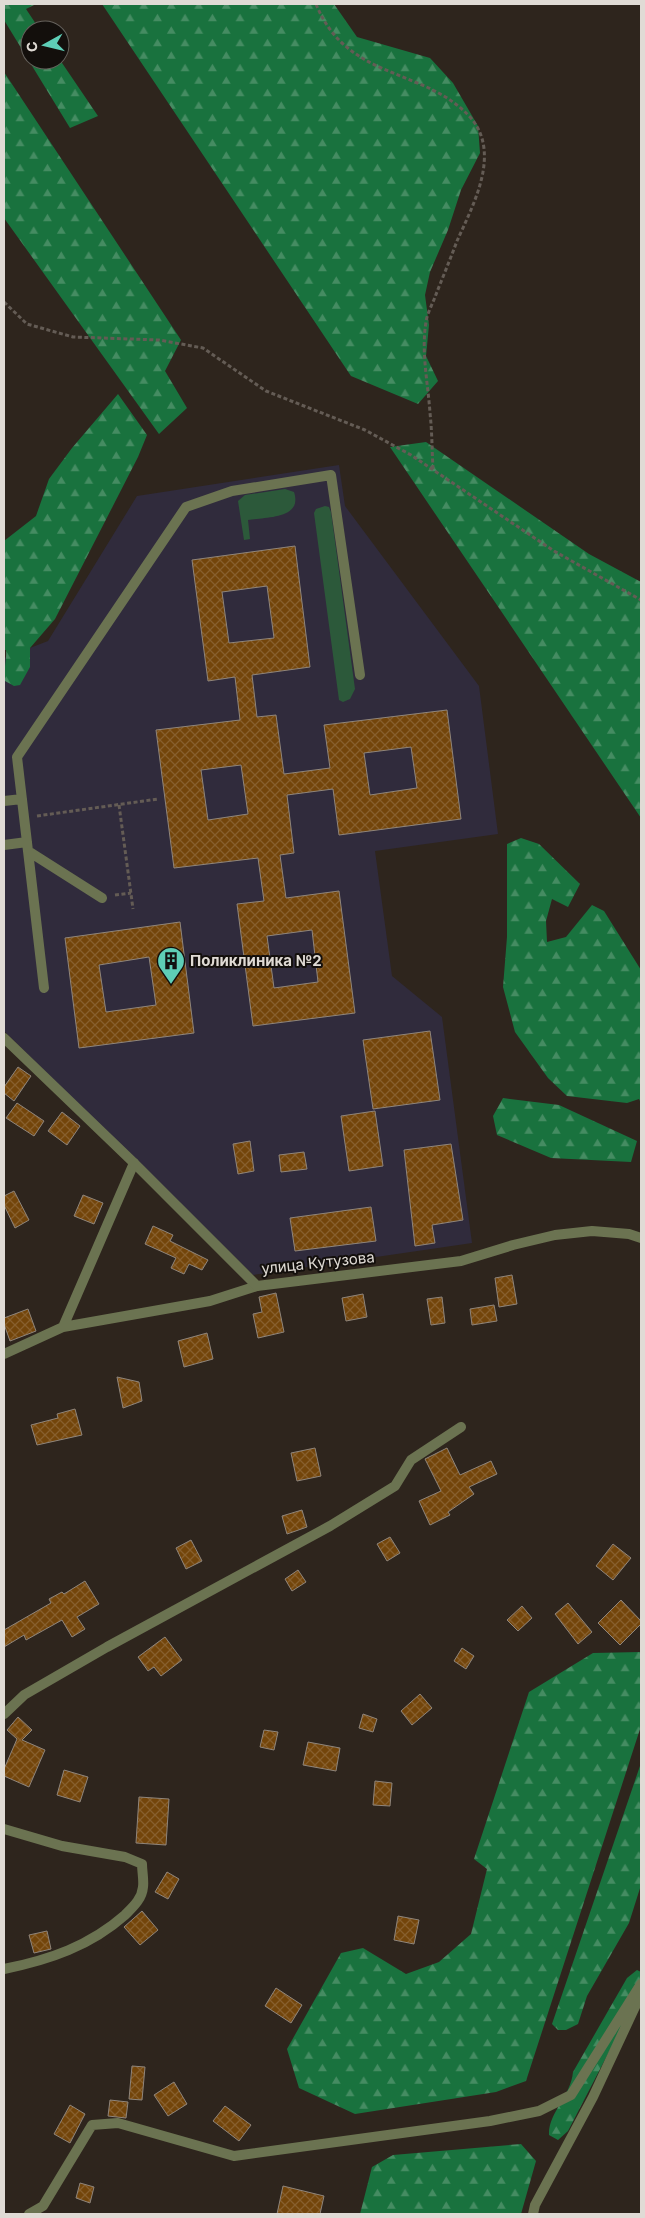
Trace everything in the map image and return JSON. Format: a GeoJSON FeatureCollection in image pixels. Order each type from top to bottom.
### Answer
{"type":"FeatureCollection","features":[{"type":"Feature","properties":{"kind":"street"},"geometry":{"type":"LineString","coordinates":[[44,988],[17,757],[186,506],[232,491],[331,475],[360,675]]}},
{"type":"Feature","properties":{"kind":"street"},"geometry":{"type":"LineString","coordinates":[[4,801],[22,799]]}},
{"type":"Feature","properties":{"kind":"street"},"geometry":{"type":"LineString","coordinates":[[4,845],[28,846],[102,898]]}},
{"type":"Feature","properties":{"kind":"street","name":"улица Кутузова"},"geometry":{"type":"LineString","coordinates":[[4,1038],[134,1163],[257,1286],[461,1261],[513,1245],[555,1235],[592,1231],[629,1234],[641,1238]]}},
{"type":"Feature","properties":{"kind":"street"},"geometry":{"type":"LineString","coordinates":[[63,1327],[134,1163]]}},
{"type":"Feature","properties":{"kind":"street"},"geometry":{"type":"LineString","coordinates":[[4,1354],[63,1327],[210,1301],[257,1286]]}},
{"type":"Feature","properties":{"kind":"street"},"geometry":{"type":"LineString","coordinates":[[4,1714],[24,1695],[330,1526],[395,1486],[411,1460],[461,1427]]}},
{"type":"Feature","properties":{"kind":"street"},"geometry":{"type":"LineString","coordinates":[[4,1829],[62,1846],[125,1858],[142,1864],[143,1887],[137,1904],[110,1929],[77,1948],[29,1964],[4,1969]]}},
{"type":"Feature","properties":{"kind":"street"},"geometry":{"type":"LineString","coordinates":[[29,2214],[43,2206],[92,2124],[118,2124],[234,2156],[490,2121],[539,2111],[571,2096],[641,1984]]}},
{"type":"Feature","properties":{"kind":"street"},"geometry":{"type":"LineString","coordinates":[[533,2214],[535,2205],[593,2097],[641,1994]]}},
{"type":"Feature","properties":{"kind":"path"},"geometry":{"type":"LineString","coordinates":[[316,4],[321,16],[346,48],[380,69],[444,96],[470,118],[483,140],[484,167],[475,202],[426,322],[425,365],[433,470]]}},
{"type":"Feature","properties":{"kind":"path"},"geometry":{"type":"LineString","coordinates":[[4,302],[27,324],[73,337],[160,340],[203,348],[266,391],[365,430],[411,455],[554,551],[641,600]]}},
{"type":"Feature","properties":{"kind":"path"},"geometry":{"type":"LineString","coordinates":[[24,817],[158,799]]}},
{"type":"Feature","properties":{"kind":"path"},"geometry":{"type":"LineString","coordinates":[[119,805],[133,909]]}},
{"type":"Feature","properties":{"kind":"shaded area"},"geometry":{"type":"Polygon","coordinates":[[[339,465],[345,506],[479,686],[498,834],[375,851],[392,976],[442,1017],[472,1243],[253,1275],[4,1031],[4,658],[48,641],[137,496],[339,465]]]}},
{"type":"Feature","properties":{"kind":"green space"},"geometry":{"type":"Polygon","coordinates":[[[4,4],[36,4],[26,9],[33,20],[20,20],[20,46],[4,20],[4,4]]]}},
{"type":"Feature","properties":{"kind":"green space"},"geometry":{"type":"Polygon","coordinates":[[[102,4],[334,4],[357,37],[430,58],[453,83],[478,126],[480,153],[461,190],[448,230],[430,272],[425,295],[429,325],[426,356],[438,381],[418,404],[351,376],[102,4]]]}},
{"type":"Feature","properties":{"kind":"green space"},"geometry":{"type":"Polygon","coordinates":[[[35,70],[67,70],[98,116],[70,128],[35,70]]]}},
{"type":"Feature","properties":{"kind":"green space"},"geometry":{"type":"Polygon","coordinates":[[[4,72],[181,340],[165,371],[187,408],[159,434],[4,218],[4,72]]]}},
{"type":"Feature","properties":{"kind":"green space"},"geometry":{"type":"Polygon","coordinates":[[[118,394],[147,435],[138,457],[55,619],[30,648],[30,667],[20,685],[14,686],[5,681],[4,541],[36,516],[49,479],[72,448],[118,394]]]}},
{"type":"Feature","properties":{"kind":"green space"},"geometry":{"type":"Polygon","coordinates":[[[426,442],[589,554],[641,582],[641,818],[390,447],[426,442]]]}},
{"type":"Feature","properties":{"kind":"green space"},"geometry":{"type":"Polygon","coordinates":[[[285,489],[294,492],[295,501],[293,507],[281,515],[248,520],[250,539],[244,540],[238,501],[245,495],[285,489]]]}},
{"type":"Feature","properties":{"kind":"green space"},"geometry":{"type":"Polygon","coordinates":[[[325,506],[329,507],[331,512],[355,689],[350,699],[343,702],[339,700],[314,513],[316,509],[325,506]]]}},
{"type":"Feature","properties":{"kind":"green space"},"geometry":{"type":"Polygon","coordinates":[[[521,838],[539,844],[580,884],[568,907],[552,899],[546,921],[547,942],[566,937],[592,905],[604,911],[641,970],[641,1103],[639,1099],[627,1103],[567,1096],[548,1078],[515,1032],[503,987],[507,937],[507,844],[521,838]]]}},
{"type":"Feature","properties":{"kind":"green space"},"geometry":{"type":"Polygon","coordinates":[[[503,1098],[559,1105],[637,1141],[631,1162],[551,1158],[497,1135],[493,1116],[503,1098]]]}},
{"type":"Feature","properties":{"kind":"green space"},"geometry":{"type":"Polygon","coordinates":[[[641,1652],[641,1726],[526,2081],[496,2092],[355,2114],[299,2088],[287,2049],[341,1953],[363,1948],[406,1974],[439,1962],[471,1934],[487,1869],[474,1859],[529,1692],[593,1653],[641,1652]]]}},
{"type":"Feature","properties":{"kind":"green space"},"geometry":{"type":"Polygon","coordinates":[[[641,1763],[641,1885],[629,1923],[587,1996],[578,2024],[566,2030],[558,2030],[552,2024],[641,1763]]]}},
{"type":"Feature","properties":{"kind":"green space"},"geometry":{"type":"Polygon","coordinates":[[[637,1970],[641,1972],[641,1990],[568,2131],[558,2140],[549,2135],[550,2127],[552,2119],[568,2089],[573,2072],[627,1978],[637,1970]]]}},
{"type":"Feature","properties":{"kind":"green space"},"geometry":{"type":"Polygon","coordinates":[[[521,2144],[536,2161],[521,2214],[360,2214],[372,2167],[393,2155],[521,2144]]]}},
{"type":"Feature","properties":{"kind":"building"},"geometry":{"type":"Polygon","coordinates":[[[295,546],[310,667],[252,675],[257,717],[276,715],[284,774],[330,768],[324,725],[447,710],[461,819],[339,835],[333,789],[287,795],[294,853],[280,855],[286,898],[339,891],[355,1013],[253,1026],[237,904],[264,901],[258,858],[174,868],[156,730],[240,720],[235,677],[208,681],[192,560],[295,546]],[[267,586],[222,592],[229,643],[274,638],[267,586]],[[411,747],[364,753],[370,795],[417,788],[411,747]],[[241,765],[201,770],[208,820],[248,814],[241,765]],[[312,930],[267,936],[274,988],[318,982],[312,930]]]}},
{"type":"Feature","properties":{"kind":"building","name":"Поликлиника №2"},"geometry":{"type":"Polygon","coordinates":[[[180,922],[194,1033],[79,1048],[65,938],[180,922]],[[149,957],[99,965],[106,1012],[156,1005],[149,957]]]}},
{"type":"Feature","properties":{"kind":"building"},"geometry":{"type":"Polygon","coordinates":[[[430,1031],[440,1100],[373,1109],[363,1040],[430,1031]]]}},
{"type":"Feature","properties":{"kind":"building"},"geometry":{"type":"Polygon","coordinates":[[[18,1067],[31,1076],[14,1101],[4,1093],[4,1087],[18,1067]]]}},
{"type":"Feature","properties":{"kind":"building"},"geometry":{"type":"Polygon","coordinates":[[[17,1103],[44,1121],[34,1136],[6,1118],[17,1103]]]}},
{"type":"Feature","properties":{"kind":"building"},"geometry":{"type":"Polygon","coordinates":[[[375,1111],[383,1166],[349,1171],[341,1116],[375,1111]]]}},
{"type":"Feature","properties":{"kind":"building"},"geometry":{"type":"Polygon","coordinates":[[[62,1112],[80,1126],[67,1145],[48,1131],[62,1112]]]}},
{"type":"Feature","properties":{"kind":"building"},"geometry":{"type":"Polygon","coordinates":[[[250,1141],[254,1171],[238,1174],[233,1144],[250,1141]]]}},
{"type":"Feature","properties":{"kind":"building"},"geometry":{"type":"Polygon","coordinates":[[[451,1144],[463,1220],[432,1225],[435,1243],[415,1246],[404,1150],[451,1144]]]}},
{"type":"Feature","properties":{"kind":"building"},"geometry":{"type":"Polygon","coordinates":[[[304,1152],[307,1169],[281,1172],[279,1155],[304,1152]]]}},
{"type":"Feature","properties":{"kind":"building"},"geometry":{"type":"Polygon","coordinates":[[[14,1191],[29,1220],[15,1228],[4,1205],[4,1196],[14,1191]]]}},
{"type":"Feature","properties":{"kind":"building"},"geometry":{"type":"Polygon","coordinates":[[[83,1195],[103,1203],[94,1224],[74,1216],[83,1195]]]}},
{"type":"Feature","properties":{"kind":"building"},"geometry":{"type":"Polygon","coordinates":[[[371,1207],[376,1241],[295,1251],[290,1218],[371,1207]]]}},
{"type":"Feature","properties":{"kind":"building"},"geometry":{"type":"Polygon","coordinates":[[[153,1226],[173,1235],[170,1241],[208,1260],[202,1270],[189,1264],[184,1274],[171,1268],[176,1258],[145,1244],[153,1226]]]}},
{"type":"Feature","properties":{"kind":"building"},"geometry":{"type":"Polygon","coordinates":[[[512,1275],[517,1304],[499,1307],[495,1278],[512,1275]]]}},
{"type":"Feature","properties":{"kind":"building"},"geometry":{"type":"Polygon","coordinates":[[[276,1293],[284,1332],[258,1338],[253,1314],[262,1312],[259,1297],[276,1293]]]}},
{"type":"Feature","properties":{"kind":"building"},"geometry":{"type":"Polygon","coordinates":[[[363,1294],[367,1317],[346,1321],[342,1298],[363,1294]]]}},
{"type":"Feature","properties":{"kind":"building"},"geometry":{"type":"Polygon","coordinates":[[[442,1297],[445,1323],[431,1325],[427,1299],[442,1297]]]}},
{"type":"Feature","properties":{"kind":"building"},"geometry":{"type":"Polygon","coordinates":[[[494,1305],[497,1321],[472,1325],[470,1309],[494,1305]]]}},
{"type":"Feature","properties":{"kind":"building"},"geometry":{"type":"Polygon","coordinates":[[[28,1309],[36,1331],[10,1341],[4,1324],[4,1318],[28,1309]]]}},
{"type":"Feature","properties":{"kind":"building"},"geometry":{"type":"Polygon","coordinates":[[[207,1333],[213,1359],[184,1367],[178,1341],[207,1333]]]}},
{"type":"Feature","properties":{"kind":"building"},"geometry":{"type":"Polygon","coordinates":[[[117,1377],[139,1382],[142,1401],[123,1408],[117,1377]]]}},
{"type":"Feature","properties":{"kind":"building"},"geometry":{"type":"Polygon","coordinates":[[[75,1409],[82,1435],[37,1445],[31,1425],[58,1418],[57,1414],[75,1409]]]}},
{"type":"Feature","properties":{"kind":"building"},"geometry":{"type":"Polygon","coordinates":[[[315,1448],[321,1476],[297,1481],[291,1453],[315,1448]]]}},
{"type":"Feature","properties":{"kind":"building"},"geometry":{"type":"Polygon","coordinates":[[[447,1448],[460,1475],[491,1461],[497,1474],[469,1487],[474,1494],[448,1512],[450,1515],[430,1525],[419,1501],[441,1491],[425,1459],[447,1448]]]}},
{"type":"Feature","properties":{"kind":"building"},"geometry":{"type":"Polygon","coordinates":[[[302,1510],[307,1527],[287,1534],[282,1516],[302,1510]]]}},
{"type":"Feature","properties":{"kind":"building"},"geometry":{"type":"Polygon","coordinates":[[[390,1537],[400,1553],[387,1561],[377,1544],[390,1537]]]}},
{"type":"Feature","properties":{"kind":"building"},"geometry":{"type":"Polygon","coordinates":[[[191,1540],[202,1561],[186,1569],[176,1548],[191,1540]]]}},
{"type":"Feature","properties":{"kind":"building"},"geometry":{"type":"Polygon","coordinates":[[[613,1544],[631,1558],[613,1580],[596,1566],[613,1544]]]}},
{"type":"Feature","properties":{"kind":"building"},"geometry":{"type":"Polygon","coordinates":[[[298,1570],[306,1582],[292,1591],[285,1579],[298,1570]]]}},
{"type":"Feature","properties":{"kind":"building"},"geometry":{"type":"Polygon","coordinates":[[[85,1581],[99,1604],[77,1617],[85,1629],[72,1637],[62,1620],[26,1640],[24,1635],[4,1647],[4,1630],[51,1603],[49,1599],[62,1592],[64,1594],[85,1581]]]}},
{"type":"Feature","properties":{"kind":"building"},"geometry":{"type":"Polygon","coordinates":[[[621,1600],[641,1621],[641,1624],[620,1645],[598,1623],[621,1600]]]}},
{"type":"Feature","properties":{"kind":"building"},"geometry":{"type":"Polygon","coordinates":[[[568,1603],[592,1632],[578,1644],[555,1614],[568,1603]]]}},
{"type":"Feature","properties":{"kind":"building"},"geometry":{"type":"Polygon","coordinates":[[[522,1606],[532,1618],[518,1631],[507,1620],[522,1606]]]}},
{"type":"Feature","properties":{"kind":"building"},"geometry":{"type":"Polygon","coordinates":[[[165,1637],[182,1660],[161,1676],[154,1667],[148,1671],[138,1657],[165,1637]]]}},
{"type":"Feature","properties":{"kind":"building"},"geometry":{"type":"Polygon","coordinates":[[[462,1648],[474,1656],[466,1669],[454,1661],[462,1648]]]}},
{"type":"Feature","properties":{"kind":"building"},"geometry":{"type":"Polygon","coordinates":[[[420,1694],[432,1708],[412,1725],[401,1711],[420,1694]]]}},
{"type":"Feature","properties":{"kind":"building"},"geometry":{"type":"Polygon","coordinates":[[[363,1714],[377,1719],[373,1732],[359,1728],[363,1714]]]}},
{"type":"Feature","properties":{"kind":"building"},"geometry":{"type":"Polygon","coordinates":[[[18,1717],[32,1730],[22,1740],[45,1750],[29,1787],[4,1776],[4,1769],[17,1739],[7,1730],[18,1717]]]}},
{"type":"Feature","properties":{"kind":"building"},"geometry":{"type":"Polygon","coordinates":[[[264,1730],[278,1732],[274,1750],[260,1747],[264,1730]]]}},
{"type":"Feature","properties":{"kind":"building"},"geometry":{"type":"Polygon","coordinates":[[[308,1742],[340,1748],[336,1771],[303,1765],[308,1742]]]}},
{"type":"Feature","properties":{"kind":"building"},"geometry":{"type":"Polygon","coordinates":[[[64,1770],[88,1777],[80,1802],[57,1795],[64,1770]]]}},
{"type":"Feature","properties":{"kind":"building"},"geometry":{"type":"Polygon","coordinates":[[[375,1781],[392,1783],[390,1806],[373,1805],[375,1781]]]}},
{"type":"Feature","properties":{"kind":"building"},"geometry":{"type":"Polygon","coordinates":[[[139,1797],[169,1799],[166,1845],[136,1843],[139,1797]]]}},
{"type":"Feature","properties":{"kind":"building"},"geometry":{"type":"Polygon","coordinates":[[[167,1872],[179,1879],[168,1899],[155,1892],[167,1872]]]}},
{"type":"Feature","properties":{"kind":"building"},"geometry":{"type":"Polygon","coordinates":[[[142,1911],[158,1930],[140,1945],[124,1927],[142,1911]]]}},
{"type":"Feature","properties":{"kind":"building"},"geometry":{"type":"Polygon","coordinates":[[[398,1916],[419,1920],[414,1944],[394,1940],[398,1916]]]}},
{"type":"Feature","properties":{"kind":"building"},"geometry":{"type":"Polygon","coordinates":[[[47,1931],[51,1949],[34,1953],[29,1935],[47,1931]]]}},
{"type":"Feature","properties":{"kind":"building"},"geometry":{"type":"Polygon","coordinates":[[[276,1988],[302,2005],[291,2023],[265,2006],[276,1988]]]}},
{"type":"Feature","properties":{"kind":"building"},"geometry":{"type":"Polygon","coordinates":[[[132,2066],[145,2067],[142,2100],[129,2099],[132,2066]]]}},
{"type":"Feature","properties":{"kind":"building"},"geometry":{"type":"Polygon","coordinates":[[[174,2082],[187,2104],[168,2116],[154,2095],[174,2082]]]}},
{"type":"Feature","properties":{"kind":"building"},"geometry":{"type":"Polygon","coordinates":[[[110,2100],[128,2102],[126,2118],[108,2116],[110,2100]]]}},
{"type":"Feature","properties":{"kind":"building"},"geometry":{"type":"Polygon","coordinates":[[[70,2105],[85,2114],[70,2143],[54,2134],[70,2105]]]}},
{"type":"Feature","properties":{"kind":"building"},"geometry":{"type":"Polygon","coordinates":[[[225,2106],[251,2125],[239,2141],[213,2121],[225,2106]]]}},
{"type":"Feature","properties":{"kind":"building"},"geometry":{"type":"Polygon","coordinates":[[[80,2183],[94,2187],[90,2203],[76,2198],[80,2183]]]}},
{"type":"Feature","properties":{"kind":"building"},"geometry":{"type":"Polygon","coordinates":[[[283,2186],[324,2196],[320,2214],[277,2214],[283,2186]]]}},
{"type":"Feature","properties":{"kind":"place","name":"Поликлиника №2"},"geometry":{"type":"Point","coordinates":[171,985]}}]}
